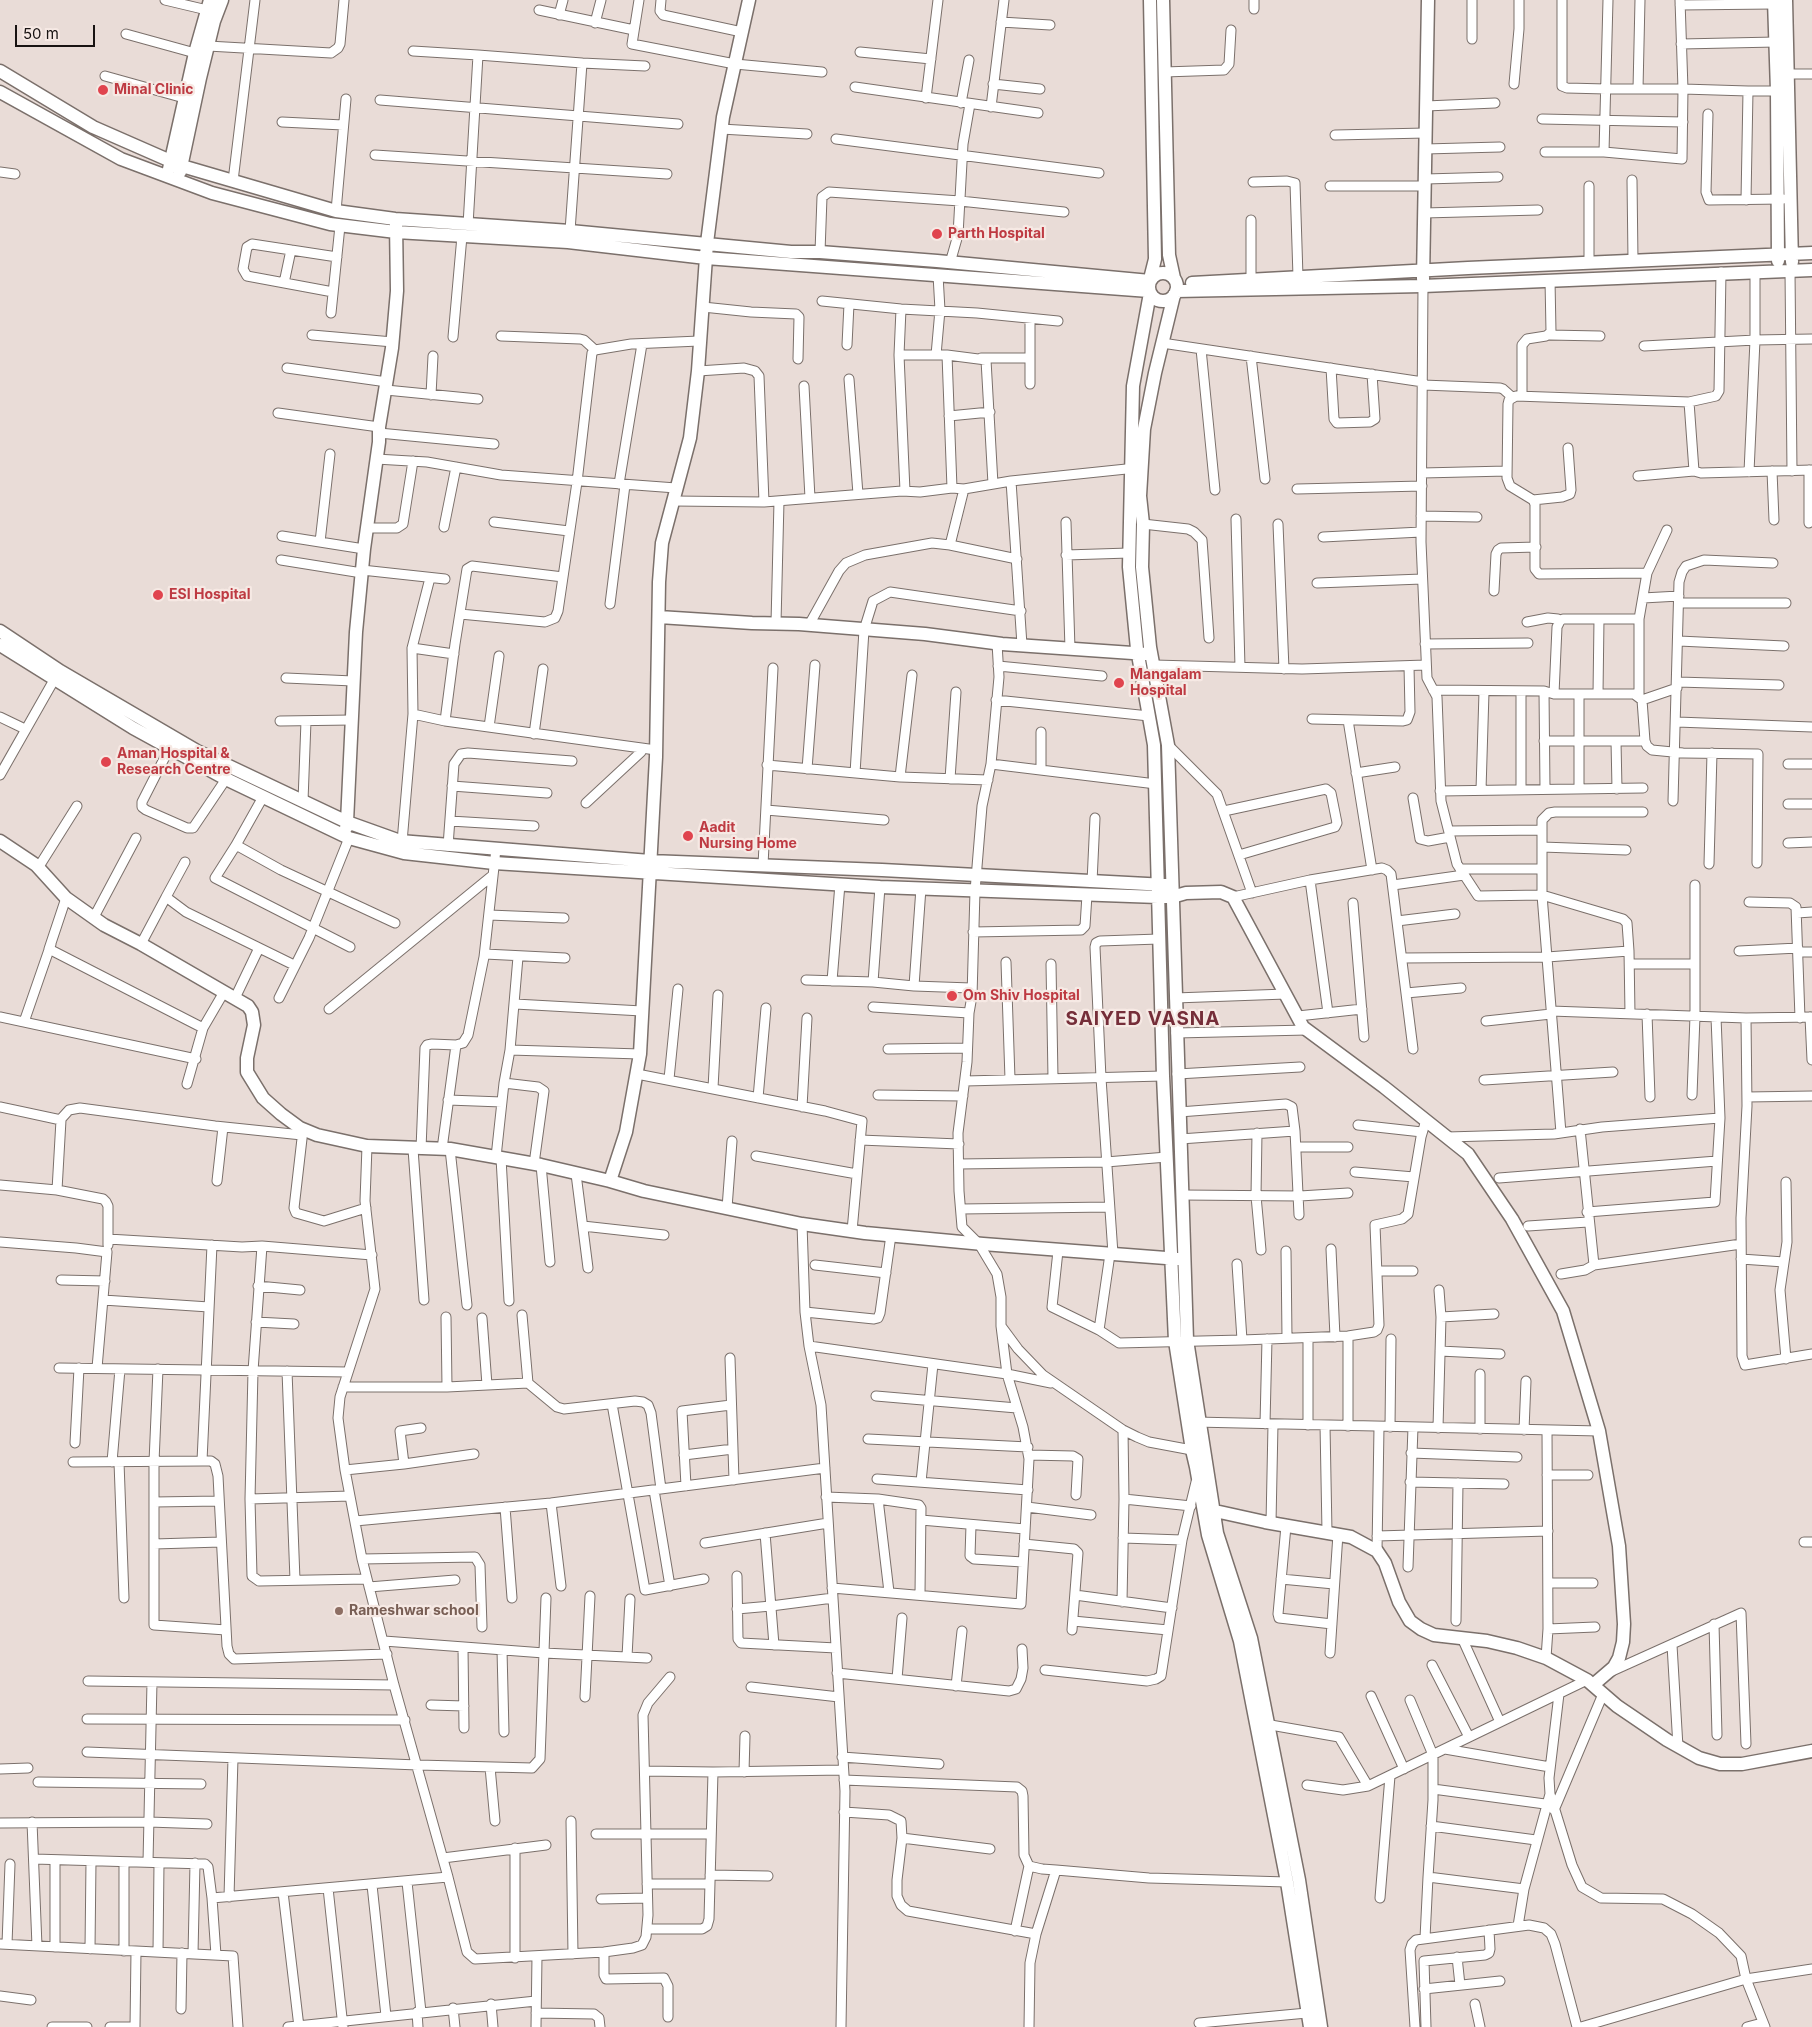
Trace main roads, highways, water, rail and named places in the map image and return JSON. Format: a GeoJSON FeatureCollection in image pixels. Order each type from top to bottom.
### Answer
{"type":"FeatureCollection","features":[{"type":"Feature","properties":{"kind":"place","name":"Minal Clinic"},"geometry":{"type":"Point","coordinates":[103,90]}},
{"type":"Feature","properties":{"kind":"place","name":"Parth Hospital"},"geometry":{"type":"Point","coordinates":[937,234]}},
{"type":"Feature","properties":{"kind":"place","name":"ESI Hospital"},"geometry":{"type":"Point","coordinates":[158,595]}},
{"type":"Feature","properties":{"kind":"place","name":"Mangalam Hospital"},"geometry":{"type":"Point","coordinates":[1119,683]}},
{"type":"Feature","properties":{"kind":"place","name":"Aman Hospital & Research Centre"},"geometry":{"type":"Point","coordinates":[106,762]}},
{"type":"Feature","properties":{"kind":"place","name":"Aadit Nursing Home"},"geometry":{"type":"Point","coordinates":[688,836]}},
{"type":"Feature","properties":{"kind":"place","name":"Om Shiv Hospital"},"geometry":{"type":"Point","coordinates":[952,996]}},
{"type":"Feature","properties":{"kind":"place","name":"Rameshwar school"},"geometry":{"type":"Point","coordinates":[339,1611]}},
{"type":"Feature","properties":{"kind":"district","name":"SAIYED VASNA"},"geometry":{"type":"Point","coordinates":[1143,1019]}}]}
